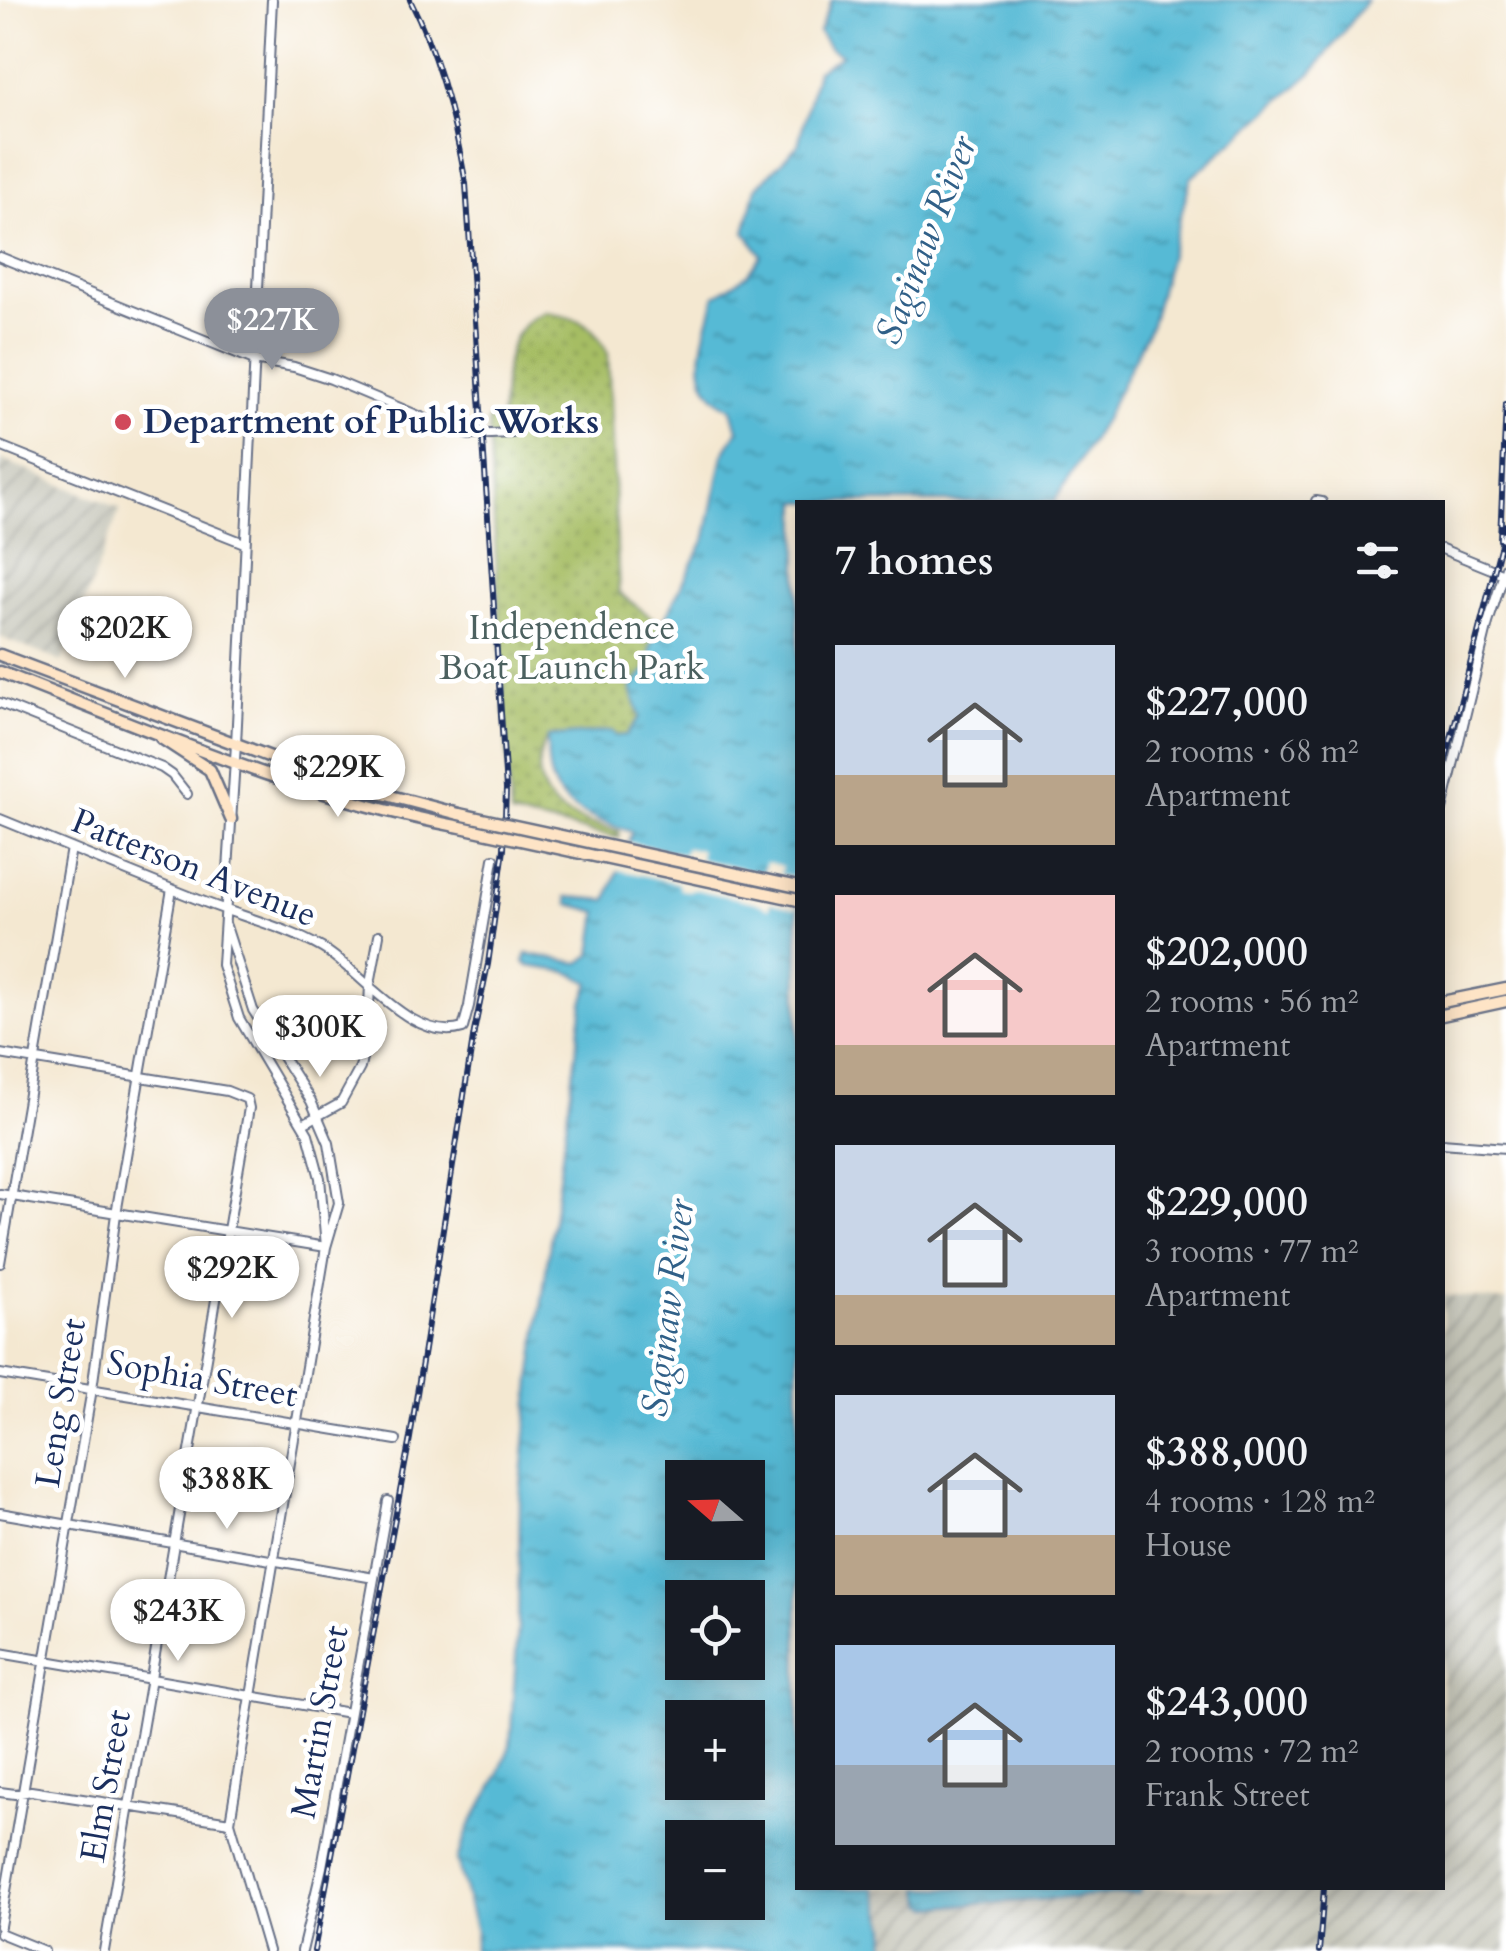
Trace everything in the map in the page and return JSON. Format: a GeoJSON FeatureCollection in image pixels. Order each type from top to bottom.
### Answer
{"type":"FeatureCollection","features":[{"type":"Feature","properties":{"kind":"main road"},"geometry":{"type":"LineString","coordinates":[[0,655],[236,744],[457,820],[795,899]]}},
{"type":"Feature","properties":{"kind":"main road"},"geometry":{"type":"LineString","coordinates":[[0,672],[350,803],[457,820],[795,886]]}},
{"type":"Feature","properties":{"kind":"main road"},"geometry":{"type":"LineString","coordinates":[[148,729],[207,766],[217,780],[231,819]]}},
{"type":"Feature","properties":{"kind":"main road"},"geometry":{"type":"LineString","coordinates":[[1445,1001],[1506,988]]}},
{"type":"Feature","properties":{"kind":"main road"},"geometry":{"type":"LineString","coordinates":[[1445,1014],[1506,1001]]}},
{"type":"Feature","properties":{"kind":"street"},"geometry":{"type":"LineString","coordinates":[[272,0],[222,964],[233,1004],[303,1124],[320,1178],[326,1248]]}},
{"type":"Feature","properties":{"kind":"street"},"geometry":{"type":"LineString","coordinates":[[0,257],[254,360],[330,379],[457,432],[512,433]]}},
{"type":"Feature","properties":{"kind":"street"},"geometry":{"type":"LineString","coordinates":[[0,446],[244,543]]}},
{"type":"Feature","properties":{"kind":"street"},"geometry":{"type":"LineString","coordinates":[[1445,550],[1505,572],[1445,799]]}},
{"type":"Feature","properties":{"kind":"street"},"geometry":{"type":"LineString","coordinates":[[0,703],[162,768],[187,794]]}},
{"type":"Feature","properties":{"kind":"street","name":"Patterson Avenue"},"geometry":{"type":"LineString","coordinates":[[0,819],[290,932],[326,950],[402,1014],[418,1023],[452,1032],[464,1028],[494,858]]}},
{"type":"Feature","properties":{"kind":"street"},"geometry":{"type":"LineString","coordinates":[[0,1263],[71,848]]}},
{"type":"Feature","properties":{"kind":"street","name":"Leng Street"},"geometry":{"type":"LineString","coordinates":[[0,1930],[70,1525],[116,1214],[172,889]]}},
{"type":"Feature","properties":{"kind":"street"},"geometry":{"type":"LineString","coordinates":[[226,923],[253,1010],[320,1117],[334,1162],[339,1203],[326,1248],[230,1822],[268,1951]]}},
{"type":"Feature","properties":{"kind":"street"},"geometry":{"type":"LineString","coordinates":[[303,1124],[342,1103],[360,1068],[380,935]]}},
{"type":"Feature","properties":{"kind":"street"},"geometry":{"type":"LineString","coordinates":[[0,1054],[140,1078]]}},
{"type":"Feature","properties":{"kind":"street","name":"Elm Street"},"geometry":{"type":"LineString","coordinates":[[104,1951],[248,1119],[247,1099],[227,1090],[140,1078]]}},
{"type":"Feature","properties":{"kind":"street"},"geometry":{"type":"LineString","coordinates":[[1445,1143],[1506,1148]]}},
{"type":"Feature","properties":{"kind":"street"},"geometry":{"type":"LineString","coordinates":[[0,1194],[326,1248]]}},
{"type":"Feature","properties":{"kind":"street","name":"Sophia Street"},"geometry":{"type":"LineString","coordinates":[[0,1374],[396,1440]]}},
{"type":"Feature","properties":{"kind":"street","name":"Martin Street"},"geometry":{"type":"LineString","coordinates":[[302,1951],[322,1867],[388,1501]]}},
{"type":"Feature","properties":{"kind":"street"},"geometry":{"type":"LineString","coordinates":[[0,1513],[374,1578]]}},
{"type":"Feature","properties":{"kind":"street"},"geometry":{"type":"LineString","coordinates":[[0,1652],[349,1713]]}},
{"type":"Feature","properties":{"kind":"street"},"geometry":{"type":"LineString","coordinates":[[0,1792],[31,1791],[230,1822]]}},
{"type":"Feature","properties":{"kind":"street"},"geometry":{"type":"LineString","coordinates":[[0,1930],[44,1951]]}},
{"type":"Feature","properties":{"kind":"shaded area"},"geometry":{"type":"Polygon","coordinates":[[[0,459],[120,509],[62,662],[0,637],[0,459]]]}},
{"type":"Feature","properties":{"kind":"shaded area"},"geometry":{"type":"Polygon","coordinates":[[[1445,1295],[1506,1301],[1506,1951],[885,1951],[887,1928],[876,1890],[1445,1890],[1445,1295]]]}},
{"type":"Feature","properties":{"kind":"green space","name":"Independence Boat Launch Park"},"geometry":{"type":"Polygon","coordinates":[[[546,312],[584,323],[608,353],[619,593],[663,626],[651,646],[649,667],[631,688],[640,717],[627,735],[616,736],[611,731],[548,737],[540,754],[542,784],[552,802],[571,816],[619,831],[619,838],[511,815],[488,420],[501,419],[513,342],[531,319],[546,312]]]}},
{"type":"Feature","properties":{"kind":"water","name":"Saginaw River"},"geometry":{"type":"Polygon","coordinates":[[[832,0],[1367,0],[1313,72],[1191,178],[1151,324],[1104,420],[1055,500],[795,500],[795,1890],[876,1890],[887,1928],[885,1951],[473,1951],[476,1932],[457,1860],[469,1827],[510,1746],[518,1627],[520,1498],[531,1380],[583,1003],[590,983],[568,972],[524,962],[527,954],[580,963],[592,954],[598,912],[569,904],[567,897],[607,900],[632,832],[579,811],[557,792],[548,760],[548,737],[612,731],[616,736],[627,735],[640,717],[631,688],[649,667],[651,646],[706,537],[723,455],[738,430],[732,409],[717,399],[702,374],[703,344],[715,296],[747,275],[762,255],[745,232],[756,188],[798,145],[817,71],[842,55],[829,48],[819,32],[832,0]]]}},
{"type":"Feature","properties":{"kind":"water"},"geometry":{"type":"Polygon","coordinates":[[[921,1890],[1140,1890],[931,1907],[925,1904],[921,1890]]]}},
{"type":"Feature","properties":{"kind":"pier"},"geometry":{"type":"Polygon","coordinates":[[[623,841],[683,854],[686,847],[701,850],[700,859],[763,873],[766,862],[782,866],[780,874],[795,878],[795,909],[770,903],[769,909],[693,889],[680,890],[677,883],[613,869],[623,841]]]}},
{"type":"Feature","properties":{"kind":"railway"},"geometry":{"type":"LineString","coordinates":[[314,1951],[410,1438],[504,849],[506,789],[466,184],[445,90],[410,0]]}},
{"type":"Feature","properties":{"kind":"railway"},"geometry":{"type":"LineString","coordinates":[[1500,540],[1506,404]]}},
{"type":"Feature","properties":{"kind":"railway"},"geometry":{"type":"LineString","coordinates":[[1445,761],[1506,525]]}},
{"type":"Feature","properties":{"kind":"railway"},"geometry":{"type":"LineString","coordinates":[[1319,1951],[1324,1890]]}},
{"type":"Feature","properties":{"kind":"place","name":"Department of Public Works"},"geometry":{"type":"Point","coordinates":[123,422]}}]}
